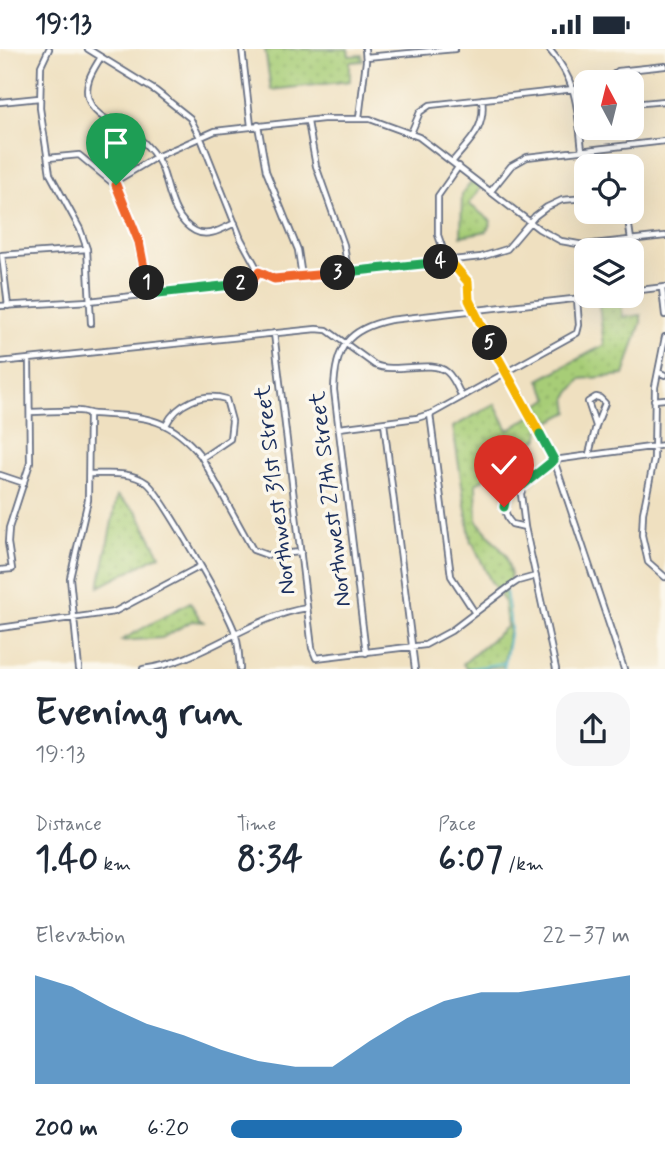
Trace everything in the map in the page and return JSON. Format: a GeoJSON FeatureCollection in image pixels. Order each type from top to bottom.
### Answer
{"type":"FeatureCollection","features":[{"type":"Feature","properties":{"kind":"street"},"geometry":{"type":"LineString","coordinates":[[48,49],[41,66],[39,98],[50,174],[80,229],[87,249],[91,323]]}},
{"type":"Feature","properties":{"kind":"street"},"geometry":{"type":"LineString","coordinates":[[88,49],[156,91],[190,118],[259,272],[274,279],[481,257],[507,249],[530,222],[548,207],[562,200],[574,199]]}},
{"type":"Feature","properties":{"kind":"street"},"geometry":{"type":"LineString","coordinates":[[242,49],[251,126]]}},
{"type":"Feature","properties":{"kind":"street"},"geometry":{"type":"LineString","coordinates":[[359,118],[365,49]]}},
{"type":"Feature","properties":{"kind":"street"},"geometry":{"type":"LineString","coordinates":[[366,57],[454,49]]}},
{"type":"Feature","properties":{"kind":"street"},"geometry":{"type":"LineString","coordinates":[[411,134],[425,108],[430,105],[574,89],[560,62],[549,49]]}},
{"type":"Feature","properties":{"kind":"street"},"geometry":{"type":"LineString","coordinates":[[101,57],[89,78],[89,101],[101,115],[136,135],[156,157],[179,217],[188,227],[205,234],[215,233],[235,223]]}},
{"type":"Feature","properties":{"kind":"street"},"geometry":{"type":"LineString","coordinates":[[627,70],[665,66]]}},
{"type":"Feature","properties":{"kind":"street"},"geometry":{"type":"LineString","coordinates":[[0,102],[39,98]]}},
{"type":"Feature","properties":{"kind":"street"},"geometry":{"type":"LineString","coordinates":[[453,161],[479,130],[484,113],[482,99]]}},
{"type":"Feature","properties":{"kind":"street"},"geometry":{"type":"LineString","coordinates":[[644,103],[665,101]]}},
{"type":"Feature","properties":{"kind":"street"},"geometry":{"type":"LineString","coordinates":[[114,182],[156,157],[215,131],[258,125],[359,118],[411,134],[453,161],[530,222],[561,241],[574,243]]}},
{"type":"Feature","properties":{"kind":"street"},"geometry":{"type":"LineString","coordinates":[[307,121],[316,166],[344,245],[348,272]]}},
{"type":"Feature","properties":{"kind":"street"},"geometry":{"type":"LineString","coordinates":[[258,125],[266,171],[298,250],[302,277]]}},
{"type":"Feature","properties":{"kind":"street"},"geometry":{"type":"LineString","coordinates":[[581,140],[582,150]]}},
{"type":"Feature","properties":{"kind":"street"},"geometry":{"type":"LineString","coordinates":[[491,191],[511,166],[527,157],[665,141]]}},
{"type":"Feature","properties":{"kind":"street"},"geometry":{"type":"LineString","coordinates":[[48,157],[79,155],[114,182],[139,242],[149,294]]}},
{"type":"Feature","properties":{"kind":"street"},"geometry":{"type":"LineString","coordinates":[[459,166],[445,185],[437,204],[438,235],[444,252],[468,282],[469,300],[554,460],[624,669]]}},
{"type":"Feature","properties":{"kind":"street"},"geometry":{"type":"LineString","coordinates":[[644,238],[665,236]]}},
{"type":"Feature","properties":{"kind":"street"},"geometry":{"type":"LineString","coordinates":[[8,306],[2,255],[87,249]]}},
{"type":"Feature","properties":{"kind":"street"},"geometry":{"type":"LineString","coordinates":[[0,306],[89,301],[251,282],[259,272]]}},
{"type":"Feature","properties":{"kind":"street"},"geometry":{"type":"LineString","coordinates":[[644,290],[664,287],[665,316]]}},
{"type":"Feature","properties":{"kind":"street"},"geometry":{"type":"LineString","coordinates":[[346,343],[352,335],[379,323],[574,299]]}},
{"type":"Feature","properties":{"kind":"street"},"geometry":{"type":"LineString","coordinates":[[339,428],[430,414],[577,333],[578,308]]}},
{"type":"Feature","properties":{"kind":"street"},"geometry":{"type":"LineString","coordinates":[[0,362],[291,331],[327,330],[383,369],[439,367],[450,375],[462,397]]}},
{"type":"Feature","properties":{"kind":"street","name":"Northwest 31st Street"},"geometry":{"type":"LineString","coordinates":[[274,333],[314,656],[317,658],[366,653]]}},
{"type":"Feature","properties":{"kind":"street"},"geometry":{"type":"LineString","coordinates":[[665,337],[654,400],[654,446],[642,535],[649,562],[665,577]]}},
{"type":"Feature","properties":{"kind":"street","name":"Northwest 27th Street"},"geometry":{"type":"LineString","coordinates":[[346,343],[335,367],[334,390],[366,653]]}},
{"type":"Feature","properties":{"kind":"street"},"geometry":{"type":"LineString","coordinates":[[0,570],[12,569],[8,535],[30,463],[29,359]]}},
{"type":"Feature","properties":{"kind":"street"},"geometry":{"type":"LineString","coordinates":[[658,372],[665,375]]}},
{"type":"Feature","properties":{"kind":"street"},"geometry":{"type":"LineString","coordinates":[[166,425],[181,404],[210,397],[226,399],[232,421],[230,439],[202,458]]}},
{"type":"Feature","properties":{"kind":"street"},"geometry":{"type":"LineString","coordinates":[[589,454],[605,403],[600,397],[588,402],[596,426]]}},
{"type":"Feature","properties":{"kind":"street"},"geometry":{"type":"LineString","coordinates":[[654,400],[665,399]]}},
{"type":"Feature","properties":{"kind":"street"},"geometry":{"type":"LineString","coordinates":[[30,412],[83,411],[137,416],[166,425],[191,443],[202,458],[253,549],[267,555],[301,552]]}},
{"type":"Feature","properties":{"kind":"street"},"geometry":{"type":"LineString","coordinates":[[79,669],[70,573],[88,500],[89,413]]}},
{"type":"Feature","properties":{"kind":"street"},"geometry":{"type":"LineString","coordinates":[[430,414],[451,576],[475,613]]}},
{"type":"Feature","properties":{"kind":"street"},"geometry":{"type":"LineString","coordinates":[[384,423],[415,669]]}},
{"type":"Feature","properties":{"kind":"street"},"geometry":{"type":"LineString","coordinates":[[525,527],[512,524],[504,507],[506,496],[554,460],[665,445]]}},
{"type":"Feature","properties":{"kind":"street"},"geometry":{"type":"LineString","coordinates":[[90,474],[132,476],[148,484],[166,508],[235,634],[240,669]]}},
{"type":"Feature","properties":{"kind":"street"},"geometry":{"type":"LineString","coordinates":[[0,475],[24,483]]}},
{"type":"Feature","properties":{"kind":"street"},"geometry":{"type":"LineString","coordinates":[[523,485],[521,494],[525,527],[556,669]]}},
{"type":"Feature","properties":{"kind":"street"},"geometry":{"type":"LineString","coordinates":[[0,628],[114,612],[199,567]]}},
{"type":"Feature","properties":{"kind":"street"},"geometry":{"type":"LineString","coordinates":[[366,653],[412,647],[437,640],[518,581],[536,576]]}},
{"type":"Feature","properties":{"kind":"street"},"geometry":{"type":"LineString","coordinates":[[143,669],[182,660],[272,616],[307,608]]}},
{"type":"Feature","properties":{"kind":"green space"},"geometry":{"type":"Polygon","coordinates":[[[265,49],[348,49],[349,56],[362,55],[363,61],[350,62],[350,81],[271,90],[265,49]]]}},
{"type":"Feature","properties":{"kind":"green space"},"geometry":{"type":"Polygon","coordinates":[[[473,180],[481,187],[469,204],[491,221],[487,231],[461,236],[462,194],[473,180]]]}},
{"type":"Feature","properties":{"kind":"green space"},"geometry":{"type":"Polygon","coordinates":[[[599,308],[622,308],[623,317],[641,315],[624,375],[581,379],[567,397],[569,412],[540,427],[539,438],[476,484],[477,521],[506,555],[511,575],[510,583],[503,588],[509,608],[509,628],[503,667],[466,668],[463,664],[507,626],[504,601],[471,543],[453,427],[495,404],[508,430],[533,415],[531,411],[549,398],[539,380],[604,345],[599,308]]]}},
{"type":"Feature","properties":{"kind":"green space"},"geometry":{"type":"Polygon","coordinates":[[[117,496],[137,512],[160,555],[99,587],[117,496]]]}},
{"type":"Feature","properties":{"kind":"green space"},"geometry":{"type":"Polygon","coordinates":[[[190,602],[200,619],[205,622],[192,621],[162,638],[120,641],[190,602]]]}},
{"type":"Feature","properties":{"kind":"waterway"},"geometry":{"type":"LineString","coordinates":[[504,669],[511,628],[506,592]]}},
{"type":"Feature","properties":{"kind":"waterway"},"geometry":{"type":"LineString","coordinates":[[467,669],[504,663]]}},
{"type":"Feature","properties":{"kind":"route"},"geometry":{"type":"LineString","coordinates":[[116,185],[139,242],[149,294],[251,282],[259,272],[274,279],[450,261],[468,282],[469,300],[478,320],[554,460],[523,485],[512,489],[506,496],[504,507]]}}]}
